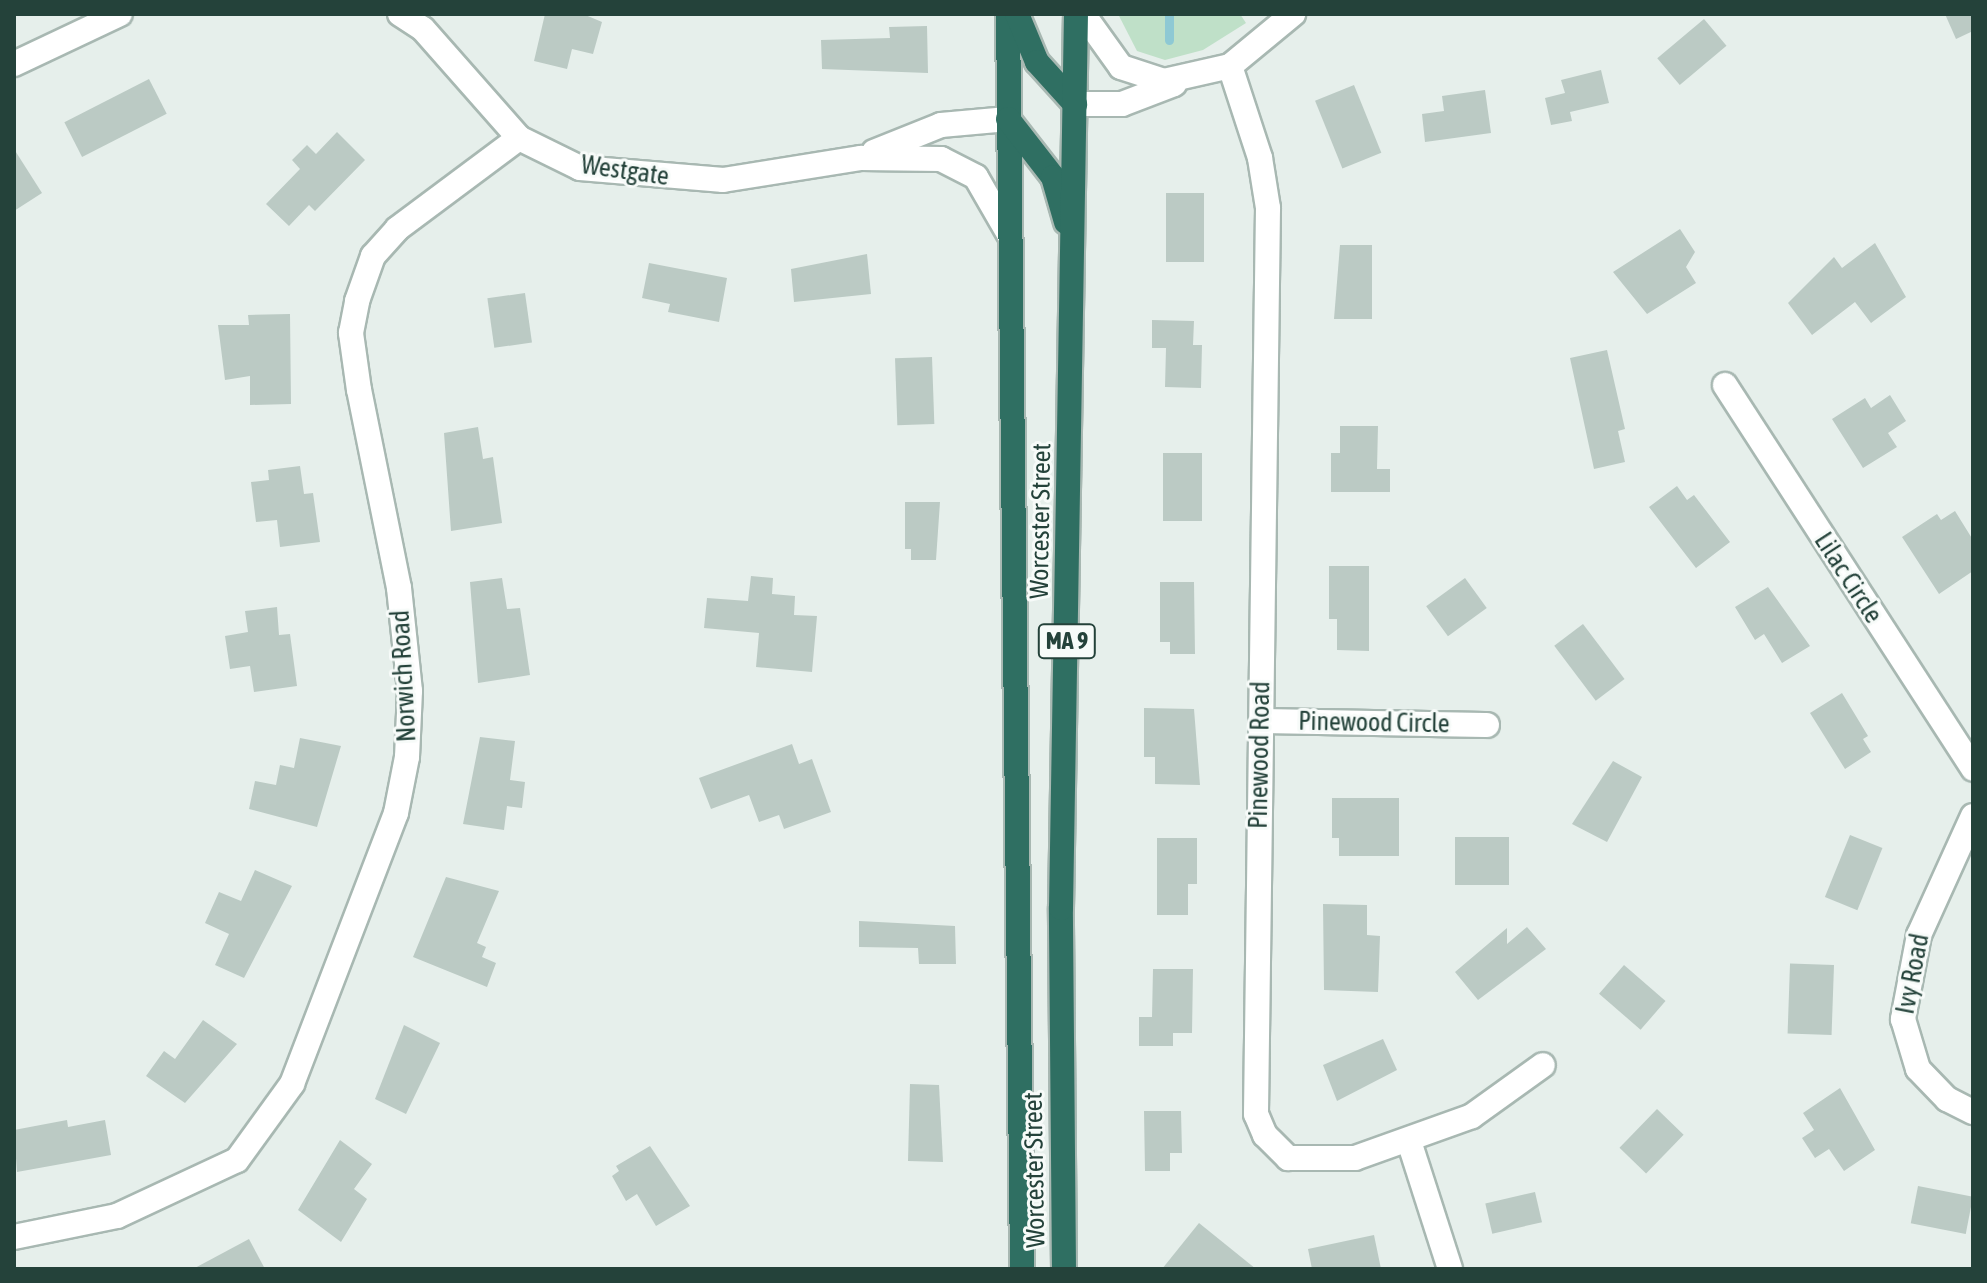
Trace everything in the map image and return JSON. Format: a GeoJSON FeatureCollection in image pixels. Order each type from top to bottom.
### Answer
{"type":"FeatureCollection","features":[{"type":"Feature","properties":{"kind":"highway","name":"Worcester Street"},"geometry":{"type":"LineString","coordinates":[[1008,14],[1022,1269]]}},
{"type":"Feature","properties":{"kind":"highway"},"geometry":{"type":"LineString","coordinates":[[1017,14],[1037,62],[1075,104]]}},
{"type":"Feature","properties":{"kind":"highway","name":"Worcester Street"},"geometry":{"type":"LineString","coordinates":[[1064,1269],[1061,908],[1076,14]]}},
{"type":"Feature","properties":{"kind":"highway"},"geometry":{"type":"LineString","coordinates":[[1008,119],[1053,177],[1073,268]]}},
{"type":"Feature","properties":{"kind":"street"},"geometry":{"type":"LineString","coordinates":[[14,64],[120,14]]}},
{"type":"Feature","properties":{"kind":"street","name":"Westgate"},"geometry":{"type":"LineString","coordinates":[[400,14],[428,22],[519,138],[580,168],[685,180],[755,178],[861,158],[912,156],[961,167],[992,197],[1011,237]]}},
{"type":"Feature","properties":{"kind":"street"},"geometry":{"type":"LineString","coordinates":[[1083,14],[1106,53],[1129,73],[1154,81],[1183,80]]}},
{"type":"Feature","properties":{"kind":"street"},"geometry":{"type":"LineString","coordinates":[[1075,104],[1122,104],[1230,66],[1293,14]]}},
{"type":"Feature","properties":{"kind":"street","name":"Pinewood Road"},"geometry":{"type":"LineString","coordinates":[[1230,66],[1258,149],[1268,208],[1253,1091],[1260,1124],[1280,1153],[1307,1162],[1355,1158],[1409,1141],[1487,1108],[1543,1065]]}},
{"type":"Feature","properties":{"kind":"street","name":"Westgate"},"geometry":{"type":"LineString","coordinates":[[861,158],[941,125],[1008,119]]}},
{"type":"Feature","properties":{"kind":"street","name":"Norwich Road"},"geometry":{"type":"LineString","coordinates":[[14,1237],[117,1216],[237,1160],[292,1084],[396,813],[407,757],[410,691],[399,588],[359,390],[351,333],[357,301],[373,256],[397,229],[519,138]]}},
{"type":"Feature","properties":{"kind":"street","name":"Lilac Circle"},"geometry":{"type":"LineString","coordinates":[[1725,385],[1973,769]]}},
{"type":"Feature","properties":{"kind":"street","name":"Pinewood Circle"},"geometry":{"type":"LineString","coordinates":[[1261,721],[1487,725]]}},
{"type":"Feature","properties":{"kind":"street","name":"Ivy Road"},"geometry":{"type":"LineString","coordinates":[[1973,816],[1919,935],[1903,1019],[1918,1069],[1947,1099],[1973,1112]]}},
{"type":"Feature","properties":{"kind":"street"},"geometry":{"type":"LineString","coordinates":[[1409,1141],[1450,1269]]}},
{"type":"Feature","properties":{"kind":"green space"},"geometry":{"type":"Polygon","coordinates":[[[1118,14],[1240,14],[1246,23],[1203,50],[1165,60],[1137,51],[1118,14]]]}},
{"type":"Feature","properties":{"kind":"building"},"geometry":{"type":"Polygon","coordinates":[[[545,14],[583,14],[602,22],[593,54],[572,49],[567,69],[534,61],[545,14]]]}},
{"type":"Feature","properties":{"kind":"building"},"geometry":{"type":"Polygon","coordinates":[[[1945,14],[1973,14],[1973,31],[1956,39],[1945,14]]]}},
{"type":"Feature","properties":{"kind":"building"},"geometry":{"type":"Polygon","coordinates":[[[1704,19],[1726,46],[1680,85],[1657,58],[1704,19]]]}},
{"type":"Feature","properties":{"kind":"building"},"geometry":{"type":"Polygon","coordinates":[[[927,26],[928,73],[822,69],[821,40],[890,38],[889,27],[927,26]]]}},
{"type":"Feature","properties":{"kind":"building"},"geometry":{"type":"Polygon","coordinates":[[[1601,70],[1609,103],[1570,112],[1572,121],[1551,125],[1545,98],[1565,93],[1561,80],[1601,70]]]}},
{"type":"Feature","properties":{"kind":"building"},"geometry":{"type":"Polygon","coordinates":[[[149,79],[167,114],[82,157],[64,122],[149,79]]]}},
{"type":"Feature","properties":{"kind":"building"},"geometry":{"type":"Polygon","coordinates":[[[1354,85],[1381,153],[1342,168],[1315,101],[1354,85]]]}},
{"type":"Feature","properties":{"kind":"building"},"geometry":{"type":"Polygon","coordinates":[[[1485,90],[1491,133],[1425,142],[1422,114],[1444,111],[1442,96],[1485,90]]]}},
{"type":"Feature","properties":{"kind":"building"},"geometry":{"type":"Polygon","coordinates":[[[337,132],[365,160],[315,211],[309,205],[289,226],[266,204],[300,169],[292,160],[307,145],[316,154],[337,132]]]}},
{"type":"Feature","properties":{"kind":"building"},"geometry":{"type":"Polygon","coordinates":[[[14,149],[42,193],[14,211],[14,149]]]}},
{"type":"Feature","properties":{"kind":"building"},"geometry":{"type":"Polygon","coordinates":[[[1166,193],[1204,193],[1204,262],[1166,262],[1166,193]]]}},
{"type":"Feature","properties":{"kind":"building"},"geometry":{"type":"Polygon","coordinates":[[[1680,229],[1695,252],[1686,267],[1696,283],[1647,314],[1613,272],[1680,229]]]}},
{"type":"Feature","properties":{"kind":"building"},"geometry":{"type":"Polygon","coordinates":[[[1875,243],[1906,297],[1871,323],[1855,302],[1812,335],[1788,303],[1834,257],[1842,268],[1875,243]]]}},
{"type":"Feature","properties":{"kind":"building"},"geometry":{"type":"Polygon","coordinates":[[[1340,245],[1372,245],[1372,319],[1334,319],[1340,245]]]}},
{"type":"Feature","properties":{"kind":"building"},"geometry":{"type":"Polygon","coordinates":[[[867,254],[871,294],[794,302],[791,269],[867,254]]]}},
{"type":"Feature","properties":{"kind":"building"},"geometry":{"type":"Polygon","coordinates":[[[649,263],[727,278],[719,322],[668,312],[670,304],[642,298],[649,263]]]}},
{"type":"Feature","properties":{"kind":"building"},"geometry":{"type":"Polygon","coordinates":[[[525,293],[532,343],[494,348],[487,298],[525,293]]]}},
{"type":"Feature","properties":{"kind":"building"},"geometry":{"type":"Polygon","coordinates":[[[290,314],[291,404],[250,405],[250,376],[225,380],[218,325],[249,325],[248,315],[290,314]]]}},
{"type":"Feature","properties":{"kind":"building"},"geometry":{"type":"Polygon","coordinates":[[[1152,320],[1194,321],[1193,345],[1202,345],[1201,388],[1165,387],[1166,348],[1152,348],[1152,320]]]}},
{"type":"Feature","properties":{"kind":"building"},"geometry":{"type":"Polygon","coordinates":[[[1607,350],[1625,429],[1618,431],[1625,462],[1594,469],[1570,358],[1607,350]]]}},
{"type":"Feature","properties":{"kind":"building"},"geometry":{"type":"Polygon","coordinates":[[[932,357],[934,424],[897,425],[895,358],[932,357]]]}},
{"type":"Feature","properties":{"kind":"building"},"geometry":{"type":"Polygon","coordinates":[[[1890,395],[1906,421],[1888,433],[1897,447],[1863,468],[1832,419],[1865,398],[1871,408],[1890,395]]]}},
{"type":"Feature","properties":{"kind":"building"},"geometry":{"type":"Polygon","coordinates":[[[1340,426],[1378,426],[1377,469],[1390,469],[1390,492],[1331,492],[1331,453],[1340,453],[1340,426]]]}},
{"type":"Feature","properties":{"kind":"building"},"geometry":{"type":"Polygon","coordinates":[[[478,427],[483,459],[493,457],[502,523],[451,531],[444,433],[478,427]]]}},
{"type":"Feature","properties":{"kind":"building"},"geometry":{"type":"Polygon","coordinates":[[[1163,453],[1202,453],[1202,521],[1163,521],[1163,453]]]}},
{"type":"Feature","properties":{"kind":"building"},"geometry":{"type":"Polygon","coordinates":[[[300,466],[304,494],[313,493],[320,542],[280,547],[277,520],[256,522],[251,482],[269,480],[268,470],[300,466]]]}},
{"type":"Feature","properties":{"kind":"building"},"geometry":{"type":"Polygon","coordinates":[[[1677,486],[1687,500],[1694,495],[1730,542],[1696,568],[1649,507],[1677,486]]]}},
{"type":"Feature","properties":{"kind":"building"},"geometry":{"type":"Polygon","coordinates":[[[905,502],[940,502],[936,560],[911,560],[911,549],[905,549],[905,502]]]}},
{"type":"Feature","properties":{"kind":"building"},"geometry":{"type":"Polygon","coordinates":[[[1955,511],[1973,540],[1973,571],[1939,594],[1902,537],[1937,514],[1941,520],[1955,511]]]}},
{"type":"Feature","properties":{"kind":"building"},"geometry":{"type":"Polygon","coordinates":[[[1329,566],[1369,566],[1369,651],[1337,650],[1337,619],[1329,619],[1329,566]]]}},
{"type":"Feature","properties":{"kind":"building"},"geometry":{"type":"Polygon","coordinates":[[[751,576],[773,578],[772,594],[795,596],[794,615],[817,616],[812,672],[756,667],[759,633],[704,628],[707,598],[748,601],[751,576]]]}},
{"type":"Feature","properties":{"kind":"building"},"geometry":{"type":"Polygon","coordinates":[[[502,578],[507,609],[520,608],[530,675],[478,683],[470,582],[502,578]]]}},
{"type":"Feature","properties":{"kind":"building"},"geometry":{"type":"Polygon","coordinates":[[[1465,578],[1487,608],[1448,636],[1426,606],[1465,578]]]}},
{"type":"Feature","properties":{"kind":"building"},"geometry":{"type":"Polygon","coordinates":[[[1160,582],[1194,582],[1195,654],[1170,654],[1170,642],[1160,642],[1160,582]]]}},
{"type":"Feature","properties":{"kind":"building"},"geometry":{"type":"Polygon","coordinates":[[[1768,587],[1810,646],[1782,663],[1764,634],[1755,640],[1735,607],[1768,587]]]}},
{"type":"Feature","properties":{"kind":"building"},"geometry":{"type":"Polygon","coordinates":[[[277,607],[279,635],[290,634],[297,686],[254,692],[250,666],[230,669],[225,636],[248,632],[245,611],[277,607]]]}},
{"type":"Feature","properties":{"kind":"building"},"geometry":{"type":"Polygon","coordinates":[[[1583,624],[1625,679],[1596,701],[1554,646],[1583,624]]]}},
{"type":"Feature","properties":{"kind":"building"},"geometry":{"type":"Polygon","coordinates":[[[1842,693],[1868,736],[1863,739],[1871,752],[1845,769],[1810,713],[1842,693]]]}},
{"type":"Feature","properties":{"kind":"building"},"geometry":{"type":"Polygon","coordinates":[[[1144,708],[1194,709],[1200,785],[1155,784],[1155,757],[1144,757],[1144,708]]]}},
{"type":"Feature","properties":{"kind":"building"},"geometry":{"type":"Polygon","coordinates":[[[480,737],[515,741],[510,780],[525,782],[522,808],[507,806],[504,830],[463,824],[480,737]]]}},
{"type":"Feature","properties":{"kind":"building"},"geometry":{"type":"Polygon","coordinates":[[[300,738],[341,746],[317,827],[249,809],[255,781],[276,785],[280,765],[294,768],[300,738]]]}},
{"type":"Feature","properties":{"kind":"building"},"geometry":{"type":"Polygon","coordinates":[[[792,744],[799,764],[812,759],[831,812],[784,829],[779,815],[759,822],[749,795],[711,809],[699,778],[792,744]]]}},
{"type":"Feature","properties":{"kind":"building"},"geometry":{"type":"Polygon","coordinates":[[[1613,761],[1642,777],[1607,842],[1572,824],[1613,761]]]}},
{"type":"Feature","properties":{"kind":"building"},"geometry":{"type":"Polygon","coordinates":[[[1332,798],[1399,798],[1399,856],[1339,856],[1339,838],[1332,838],[1332,798]]]}},
{"type":"Feature","properties":{"kind":"building"},"geometry":{"type":"Polygon","coordinates":[[[1850,835],[1882,848],[1857,910],[1825,897],[1850,835]]]}},
{"type":"Feature","properties":{"kind":"building"},"geometry":{"type":"Polygon","coordinates":[[[1455,837],[1509,837],[1509,885],[1455,885],[1455,837]]]}},
{"type":"Feature","properties":{"kind":"building"},"geometry":{"type":"Polygon","coordinates":[[[1157,838],[1197,838],[1197,884],[1188,884],[1188,915],[1157,915],[1157,838]]]}},
{"type":"Feature","properties":{"kind":"building"},"geometry":{"type":"Polygon","coordinates":[[[255,870],[292,886],[244,978],[215,965],[229,934],[205,923],[219,892],[241,901],[255,870]]]}},
{"type":"Feature","properties":{"kind":"building"},"geometry":{"type":"Polygon","coordinates":[[[446,877],[499,891],[477,943],[486,947],[482,957],[496,963],[487,987],[413,957],[446,877]]]}},
{"type":"Feature","properties":{"kind":"building"},"geometry":{"type":"Polygon","coordinates":[[[1323,904],[1367,905],[1367,935],[1380,936],[1378,992],[1324,990],[1323,904]]]}},
{"type":"Feature","properties":{"kind":"building"},"geometry":{"type":"Polygon","coordinates":[[[859,921],[955,926],[956,964],[919,964],[918,948],[859,947],[859,921]]]}},
{"type":"Feature","properties":{"kind":"building"},"geometry":{"type":"Polygon","coordinates":[[[1527,927],[1546,949],[1478,1000],[1455,972],[1507,928],[1507,944],[1527,927]]]}},
{"type":"Feature","properties":{"kind":"building"},"geometry":{"type":"Polygon","coordinates":[[[1790,963],[1834,965],[1832,1035],[1788,1033],[1790,963]]]}},
{"type":"Feature","properties":{"kind":"building"},"geometry":{"type":"Polygon","coordinates":[[[1624,965],[1666,1001],[1641,1030],[1599,994],[1624,965]]]}},
{"type":"Feature","properties":{"kind":"building"},"geometry":{"type":"Polygon","coordinates":[[[1153,969],[1193,969],[1192,1033],[1173,1033],[1173,1046],[1139,1046],[1139,1017],[1152,1017],[1153,969]]]}},
{"type":"Feature","properties":{"kind":"building"},"geometry":{"type":"Polygon","coordinates":[[[203,1020],[237,1044],[185,1103],[146,1076],[164,1051],[175,1059],[203,1020]]]}},
{"type":"Feature","properties":{"kind":"building"},"geometry":{"type":"Polygon","coordinates":[[[404,1025],[440,1043],[406,1114],[375,1099],[404,1025]]]}},
{"type":"Feature","properties":{"kind":"building"},"geometry":{"type":"Polygon","coordinates":[[[1383,1039],[1397,1070],[1337,1101],[1323,1065],[1383,1039]]]}},
{"type":"Feature","properties":{"kind":"building"},"geometry":{"type":"Polygon","coordinates":[[[910,1084],[939,1085],[943,1162],[908,1161],[910,1084]]]}},
{"type":"Feature","properties":{"kind":"building"},"geometry":{"type":"Polygon","coordinates":[[[1840,1088],[1875,1150],[1844,1171],[1829,1149],[1815,1158],[1802,1138],[1814,1130],[1803,1113],[1840,1088]]]}},
{"type":"Feature","properties":{"kind":"building"},"geometry":{"type":"Polygon","coordinates":[[[1657,1109],[1684,1135],[1646,1174],[1619,1148],[1657,1109]]]}},
{"type":"Feature","properties":{"kind":"building"},"geometry":{"type":"Polygon","coordinates":[[[1144,1111],[1181,1111],[1182,1153],[1170,1153],[1170,1171],[1145,1171],[1144,1111]]]}},
{"type":"Feature","properties":{"kind":"building"},"geometry":{"type":"Polygon","coordinates":[[[67,1120],[68,1127],[105,1120],[111,1155],[17,1172],[14,1130],[67,1120]]]}},
{"type":"Feature","properties":{"kind":"building"},"geometry":{"type":"Polygon","coordinates":[[[340,1140],[372,1164],[354,1189],[367,1199],[341,1242],[298,1210],[340,1140]]]}},
{"type":"Feature","properties":{"kind":"building"},"geometry":{"type":"Polygon","coordinates":[[[650,1146],[690,1206],[656,1226],[637,1194],[626,1201],[612,1176],[619,1171],[616,1166],[650,1146]]]}},
{"type":"Feature","properties":{"kind":"building"},"geometry":{"type":"Polygon","coordinates":[[[1918,1186],[1973,1197],[1966,1234],[1911,1223],[1918,1186]]]}},
{"type":"Feature","properties":{"kind":"building"},"geometry":{"type":"Polygon","coordinates":[[[1535,1192],[1542,1222],[1492,1234],[1485,1203],[1535,1192]]]}},
{"type":"Feature","properties":{"kind":"building"},"geometry":{"type":"Polygon","coordinates":[[[1199,1223],[1256,1269],[1162,1269],[1199,1223]]]}},
{"type":"Feature","properties":{"kind":"building"},"geometry":{"type":"Polygon","coordinates":[[[1374,1235],[1381,1269],[1312,1269],[1308,1249],[1374,1235]]]}},
{"type":"Feature","properties":{"kind":"building"},"geometry":{"type":"Polygon","coordinates":[[[249,1239],[265,1269],[193,1269],[249,1239]]]}},
{"type":"Feature","properties":{"kind":"waterway"},"geometry":{"type":"LineString","coordinates":[[1169,14],[1169,40]]}}]}
